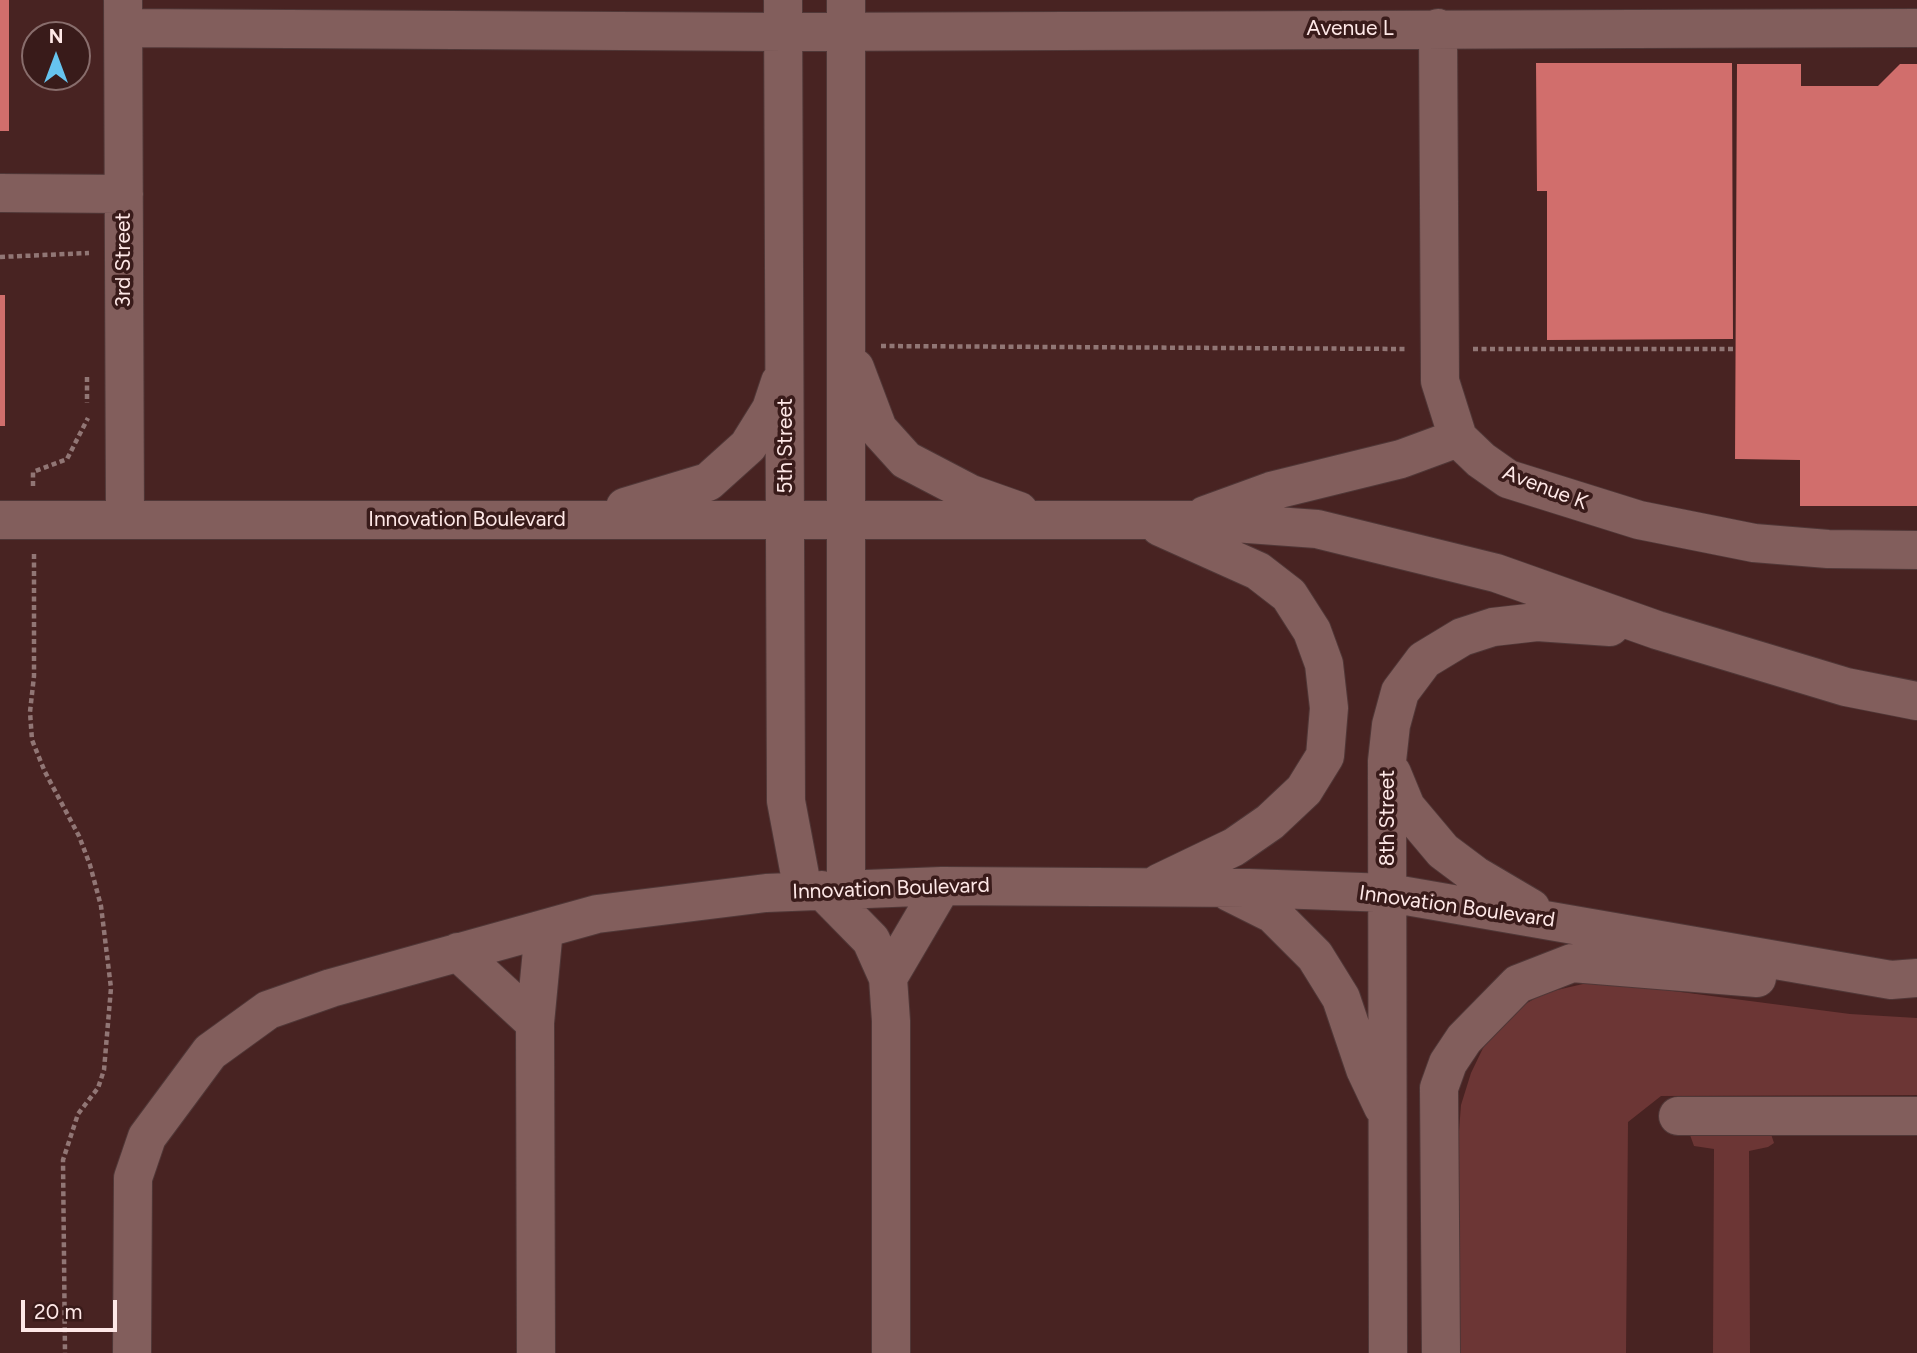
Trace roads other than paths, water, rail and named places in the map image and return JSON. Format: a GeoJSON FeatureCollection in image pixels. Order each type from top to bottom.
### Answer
{"type":"FeatureCollection","features":[{"type":"Feature","properties":{"kind":"street","name":"Avenue L"},"geometry":{"type":"LineString","coordinates":[[123,14],[1272,14],[1438,28],[1917,28]]}},
{"type":"Feature","properties":{"kind":"street","name":"3rd Street"},"geometry":{"type":"LineString","coordinates":[[123,14],[125,520]]}},
{"type":"Feature","properties":{"kind":"street"},"geometry":{"type":"LineString","coordinates":[[846,15],[860,346],[824,890],[871,940],[888,978],[891,1035],[891,1353]]}},
{"type":"Feature","properties":{"kind":"street","name":"5th Street"},"geometry":{"type":"LineString","coordinates":[[784,16],[786,801],[824,890]]}},
{"type":"Feature","properties":{"kind":"street"},"geometry":{"type":"LineString","coordinates":[[1193,520],[1271,491],[1401,459],[1458,438],[1440,381],[1438,28]]}},
{"type":"Feature","properties":{"kind":"street"},"geometry":{"type":"LineString","coordinates":[[0,192],[124,194]]}},
{"type":"Feature","properties":{"kind":"street"},"geometry":{"type":"LineString","coordinates":[[860,346],[878,429],[906,460],[971,494],[1044,520]]}},
{"type":"Feature","properties":{"kind":"street"},"geometry":{"type":"LineString","coordinates":[[579,520],[708,482],[748,446],[771,409],[786,363]]}},
{"type":"Feature","properties":{"kind":"street","name":"Avenue K"},"geometry":{"type":"LineString","coordinates":[[1458,438],[1481,460],[1508,478],[1639,520],[1754,543],[1828,549],[1917,550]]}},
{"type":"Feature","properties":{"kind":"street","name":"Innovation Boulevard"},"geometry":{"type":"LineString","coordinates":[[17,520],[1193,520],[1317,529],[1496,573],[1657,630],[1846,687],[1917,701]]}},
{"type":"Feature","properties":{"kind":"street"},"geometry":{"type":"LineString","coordinates":[[1144,520],[1258,571],[1289,595],[1312,631],[1324,664],[1329,708],[1325,756],[1304,790],[1270,822],[1234,847],[1151,887]]}},
{"type":"Feature","properties":{"kind":"street","name":"8th Street"},"geometry":{"type":"LineString","coordinates":[[1388,1353],[1388,761],[1391,725],[1400,692],[1424,660],[1462,637],[1493,627],[1537,622],[1657,630]]}},
{"type":"Feature","properties":{"kind":"street"},"geometry":{"type":"LineString","coordinates":[[1388,761],[1406,807],[1443,851],[1475,875],[1552,920]]}},
{"type":"Feature","properties":{"kind":"street"},"geometry":{"type":"LineString","coordinates":[[888,978],[942,886]]}},
{"type":"Feature","properties":{"kind":"street","name":"Innovation Boulevard"},"geometry":{"type":"LineString","coordinates":[[132,1353],[133,1178],[147,1137],[210,1052],[268,1010],[331,988],[597,914],[766,892],[942,886],[1389,892],[1904,979]]}},
{"type":"Feature","properties":{"kind":"street"},"geometry":{"type":"LineString","coordinates":[[1220,888],[1273,914],[1315,956],[1341,998],[1365,1069],[1389,1119]]}},
{"type":"Feature","properties":{"kind":"street"},"geometry":{"type":"LineString","coordinates":[[536,1353],[535,1023],[544,929]]}},
{"type":"Feature","properties":{"kind":"street"},"geometry":{"type":"LineString","coordinates":[[458,952],[535,1023]]}},
{"type":"Feature","properties":{"kind":"street"},"geometry":{"type":"LineString","coordinates":[[1441,1353],[1439,1088],[1448,1063],[1464,1040],[1518,984],[1572,963],[1736,977],[1904,979]]}},
{"type":"Feature","properties":{"kind":"street"},"geometry":{"type":"LineString","coordinates":[[1678,1116],[1917,1116]]}}]}
